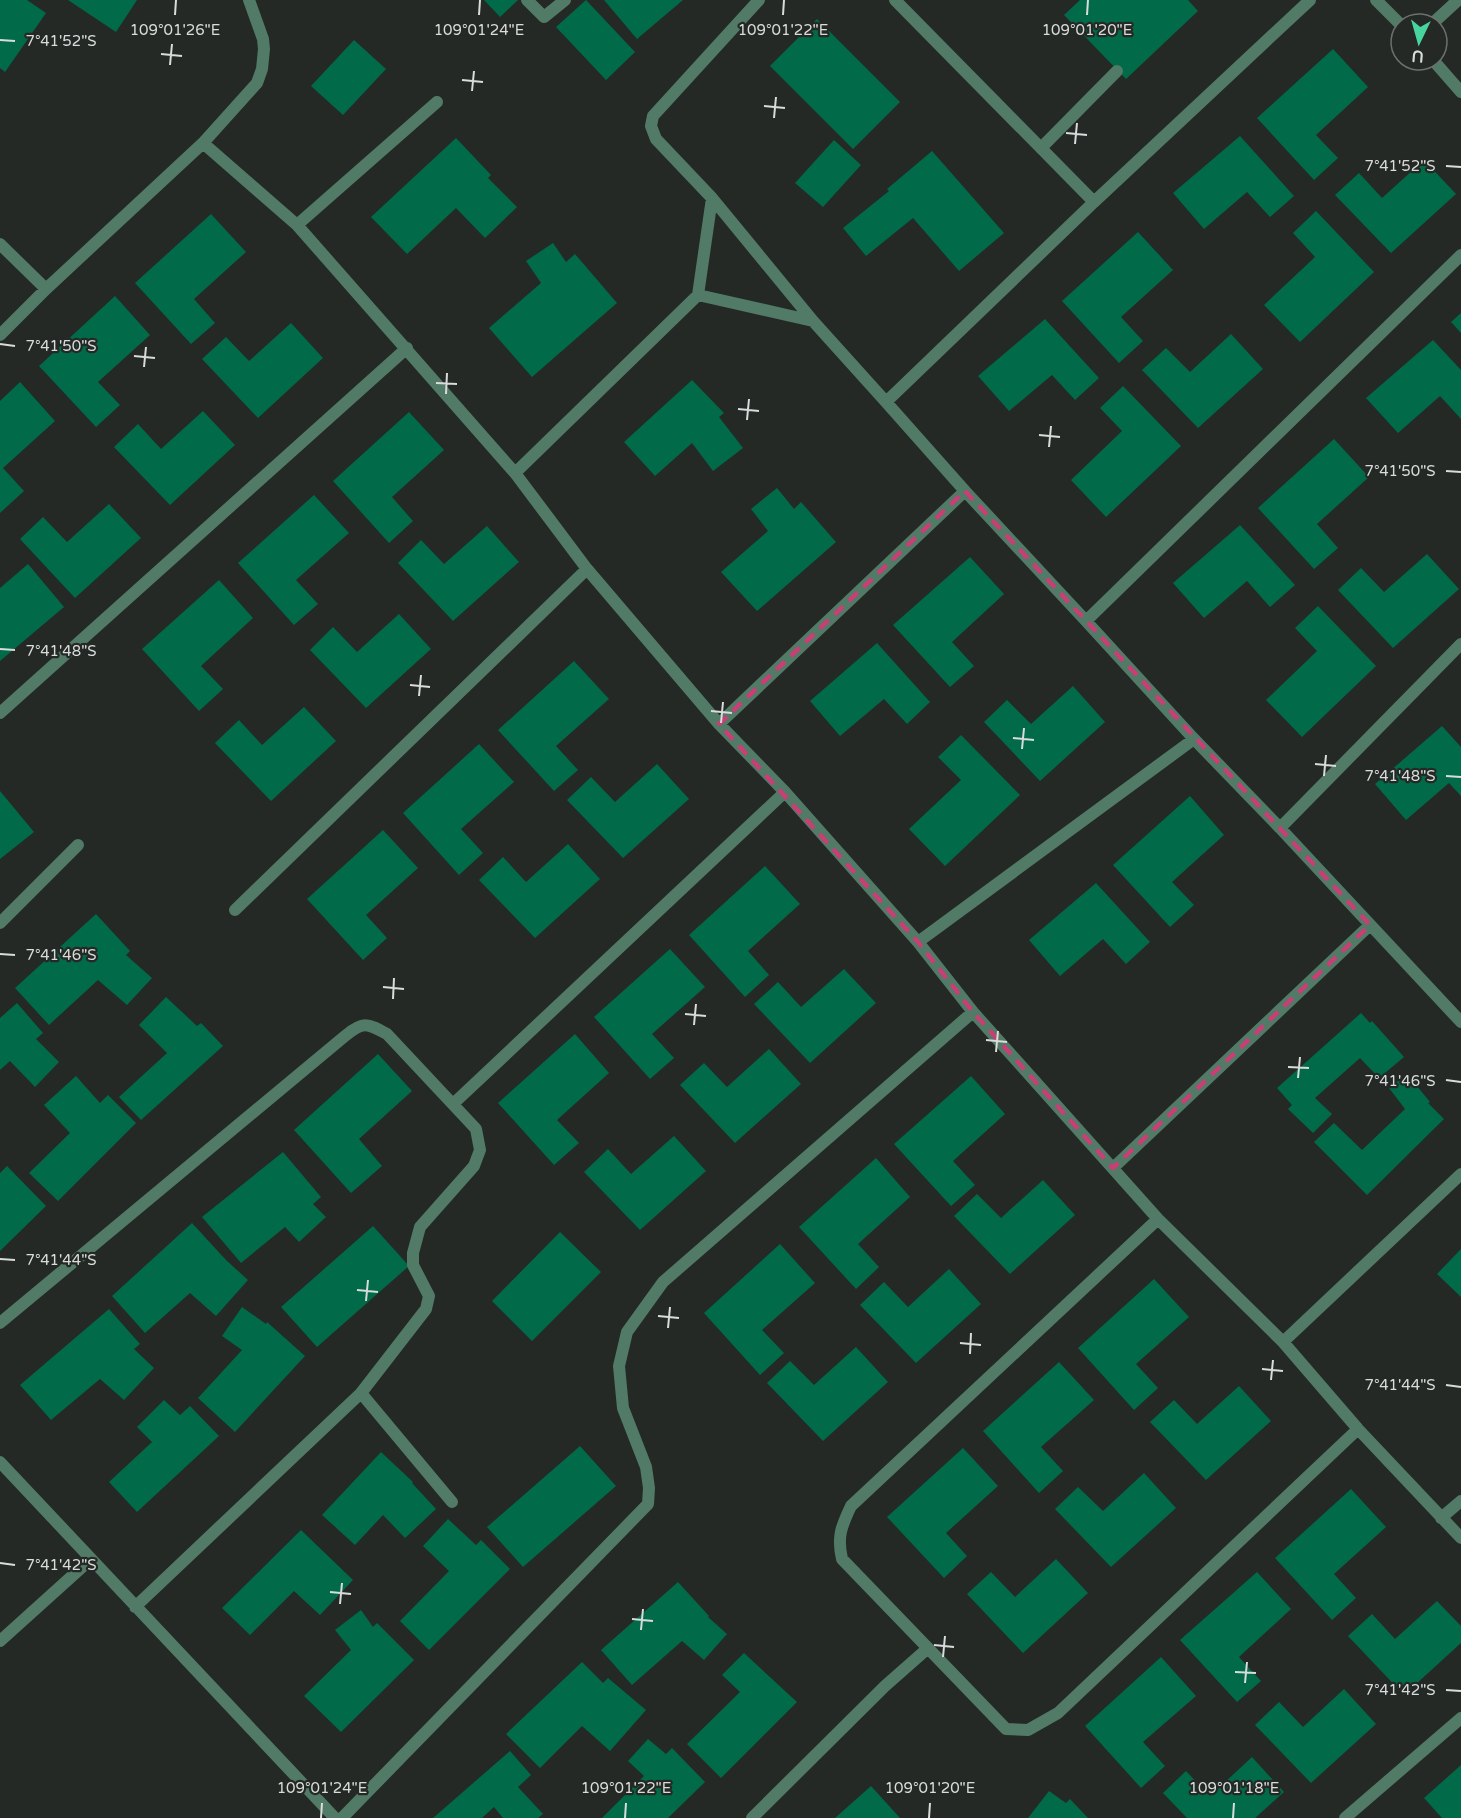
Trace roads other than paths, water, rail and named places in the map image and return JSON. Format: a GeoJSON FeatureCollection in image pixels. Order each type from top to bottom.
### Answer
{"type":"FeatureCollection","features":[{"type":"Feature","properties":{"kind":"street"},"geometry":{"type":"LineString","coordinates":[[0,335],[46,289],[203,143],[257,83],[262,69],[264,49],[263,39],[249,0]]}},
{"type":"Feature","properties":{"kind":"street"},"geometry":{"type":"LineString","coordinates":[[527,0],[544,17],[565,0]]}},
{"type":"Feature","properties":{"kind":"street"},"geometry":{"type":"LineString","coordinates":[[759,0],[653,116],[651,126],[656,139],[712,198],[813,321],[965,491],[1461,1023]]}},
{"type":"Feature","properties":{"kind":"street"},"geometry":{"type":"LineString","coordinates":[[895,0],[1094,202]]}},
{"type":"Feature","properties":{"kind":"street"},"geometry":{"type":"LineString","coordinates":[[886,402],[1094,202],[1310,0]]}},
{"type":"Feature","properties":{"kind":"street"},"geometry":{"type":"LineString","coordinates":[[1376,0],[1389,13]]}},
{"type":"Feature","properties":{"kind":"street"},"geometry":{"type":"LineString","coordinates":[[1445,12],[1458,0]]}},
{"type":"Feature","properties":{"kind":"street"},"geometry":{"type":"LineString","coordinates":[[1041,148],[1118,71]]}},
{"type":"Feature","properties":{"kind":"street"},"geometry":{"type":"LineString","coordinates":[[1444,72],[1461,92]]}},
{"type":"Feature","properties":{"kind":"street"},"geometry":{"type":"LineString","coordinates":[[297,225],[437,102]]}},
{"type":"Feature","properties":{"kind":"street"},"geometry":{"type":"LineString","coordinates":[[203,143],[297,225],[515,473],[588,569],[719,724],[785,792],[918,942],[973,1012],[1158,1219],[1283,1342],[1358,1429],[1461,1538]]}},
{"type":"Feature","properties":{"kind":"street"},"geometry":{"type":"LineString","coordinates":[[515,473],[698,295],[712,198]]}},
{"type":"Feature","properties":{"kind":"street"},"geometry":{"type":"LineString","coordinates":[[0,244],[46,289]]}},
{"type":"Feature","properties":{"kind":"street"},"geometry":{"type":"LineString","coordinates":[[1086,621],[1461,255]]}},
{"type":"Feature","properties":{"kind":"street"},"geometry":{"type":"LineString","coordinates":[[698,295],[813,321]]}},
{"type":"Feature","properties":{"kind":"street"},"geometry":{"type":"LineString","coordinates":[[0,713],[406,348]]}},
{"type":"Feature","properties":{"kind":"street"},"geometry":{"type":"LineString","coordinates":[[719,724],[965,491]]}},
{"type":"Feature","properties":{"kind":"street"},"geometry":{"type":"LineString","coordinates":[[235,910],[588,569]]}},
{"type":"Feature","properties":{"kind":"street"},"geometry":{"type":"LineString","coordinates":[[1280,828],[1461,644]]}},
{"type":"Feature","properties":{"kind":"street"},"geometry":{"type":"LineString","coordinates":[[918,942],[1194,739]]}},
{"type":"Feature","properties":{"kind":"street"},"geometry":{"type":"LineString","coordinates":[[453,1104],[785,792]]}},
{"type":"Feature","properties":{"kind":"street"},"geometry":{"type":"LineString","coordinates":[[0,923],[78,845]]}},
{"type":"Feature","properties":{"kind":"street"},"geometry":{"type":"LineString","coordinates":[[1113,1168],[1370,925]]}},
{"type":"Feature","properties":{"kind":"street"},"geometry":{"type":"LineString","coordinates":[[342,1818],[648,1504],[649,1488],[646,1467],[623,1408],[619,1366],[627,1332],[663,1282],[973,1012]]}},
{"type":"Feature","properties":{"kind":"street"},"geometry":{"type":"LineString","coordinates":[[0,1323],[357,1026],[371,1025],[387,1034],[476,1129],[480,1150],[474,1166],[420,1227],[413,1253],[413,1265],[429,1296],[426,1309],[360,1393],[135,1606]]}},
{"type":"Feature","properties":{"kind":"street"},"geometry":{"type":"LineString","coordinates":[[1283,1342],[1461,1174]]}},
{"type":"Feature","properties":{"kind":"street"},"geometry":{"type":"LineString","coordinates":[[1158,1219],[851,1506],[841,1528],[839,1546],[842,1559],[927,1649],[1006,1729],[1028,1730],[1058,1713],[1358,1429]]}},
{"type":"Feature","properties":{"kind":"street"},"geometry":{"type":"LineString","coordinates":[[360,1393],[452,1502]]}},
{"type":"Feature","properties":{"kind":"street"},"geometry":{"type":"LineString","coordinates":[[0,1462],[335,1818]]}},
{"type":"Feature","properties":{"kind":"street"},"geometry":{"type":"LineString","coordinates":[[1441,1518],[1461,1501]]}},
{"type":"Feature","properties":{"kind":"street"},"geometry":{"type":"LineString","coordinates":[[0,1641],[91,1559]]}},
{"type":"Feature","properties":{"kind":"street"},"geometry":{"type":"LineString","coordinates":[[752,1818],[885,1686],[927,1649]]}},
{"type":"Feature","properties":{"kind":"street"},"geometry":{"type":"LineString","coordinates":[[1345,1818],[1461,1718]]}}]}
